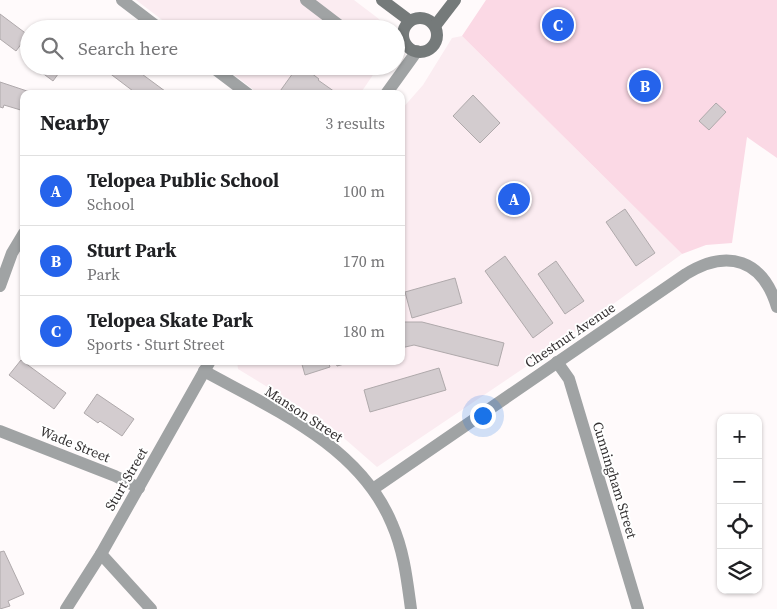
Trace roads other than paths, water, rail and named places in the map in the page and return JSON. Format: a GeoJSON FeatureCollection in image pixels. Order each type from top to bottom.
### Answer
{"type":"FeatureCollection","features":[{"type":"Feature","properties":{"kind":"street"},"geometry":{"type":"LineString","coordinates":[[122,0],[148,20]]}},
{"type":"Feature","properties":{"kind":"street"},"geometry":{"type":"LineString","coordinates":[[306,0],[332,20]]}},
{"type":"Feature","properties":{"kind":"street"},"geometry":{"type":"LineString","coordinates":[[382,0],[410,21]]}},
{"type":"Feature","properties":{"kind":"street"},"geometry":{"type":"LineString","coordinates":[[435,26],[455,0]]}},
{"type":"Feature","properties":{"kind":"street"},"geometry":{"type":"LineString","coordinates":[[405,27],[410,21],[424,18],[432,22],[437,35],[434,44],[427,50],[417,51],[409,47],[405,40]]}},
{"type":"Feature","properties":{"kind":"street"},"geometry":{"type":"LineString","coordinates":[[405,62],[417,51]]}},
{"type":"Feature","properties":{"kind":"street"},"geometry":{"type":"LineString","coordinates":[[223,75],[243,90]]}},
{"type":"Feature","properties":{"kind":"street"},"geometry":{"type":"LineString","coordinates":[[388,90],[395,75]]}},
{"type":"Feature","properties":{"kind":"street"},"geometry":{"type":"LineString","coordinates":[[0,286],[12,253],[20,240]]}},
{"type":"Feature","properties":{"kind":"street","name":"Chestnut Avenue"},"geometry":{"type":"LineString","coordinates":[[373,489],[703,264],[714,261],[738,262],[758,272],[772,292],[777,307]]}},
{"type":"Feature","properties":{"kind":"street","name":"Cunningham Street"},"geometry":{"type":"LineString","coordinates":[[557,362],[569,379],[638,609]]}},
{"type":"Feature","properties":{"kind":"street","name":"Manson Street"},"geometry":{"type":"LineString","coordinates":[[207,366],[326,443],[373,489],[392,523],[399,542],[411,609]]}},
{"type":"Feature","properties":{"kind":"street","name":"Sturt Street"},"geometry":{"type":"LineString","coordinates":[[66,609],[101,554],[207,366]]}},
{"type":"Feature","properties":{"kind":"street","name":"Wade Street"},"geometry":{"type":"LineString","coordinates":[[0,430],[115,476],[139,488]]}},
{"type":"Feature","properties":{"kind":"street"},"geometry":{"type":"LineString","coordinates":[[101,554],[151,609]]}},
{"type":"Feature","properties":{"kind":"place","name":"Telopea Skate Park"},"geometry":{"type":"Point","coordinates":[558,25]}},
{"type":"Feature","properties":{"kind":"place","name":"Sturt Park"},"geometry":{"type":"Point","coordinates":[645,86]}},
{"type":"Feature","properties":{"kind":"place","name":"Telopea Public School"},"geometry":{"type":"Point","coordinates":[514,199]}}]}
